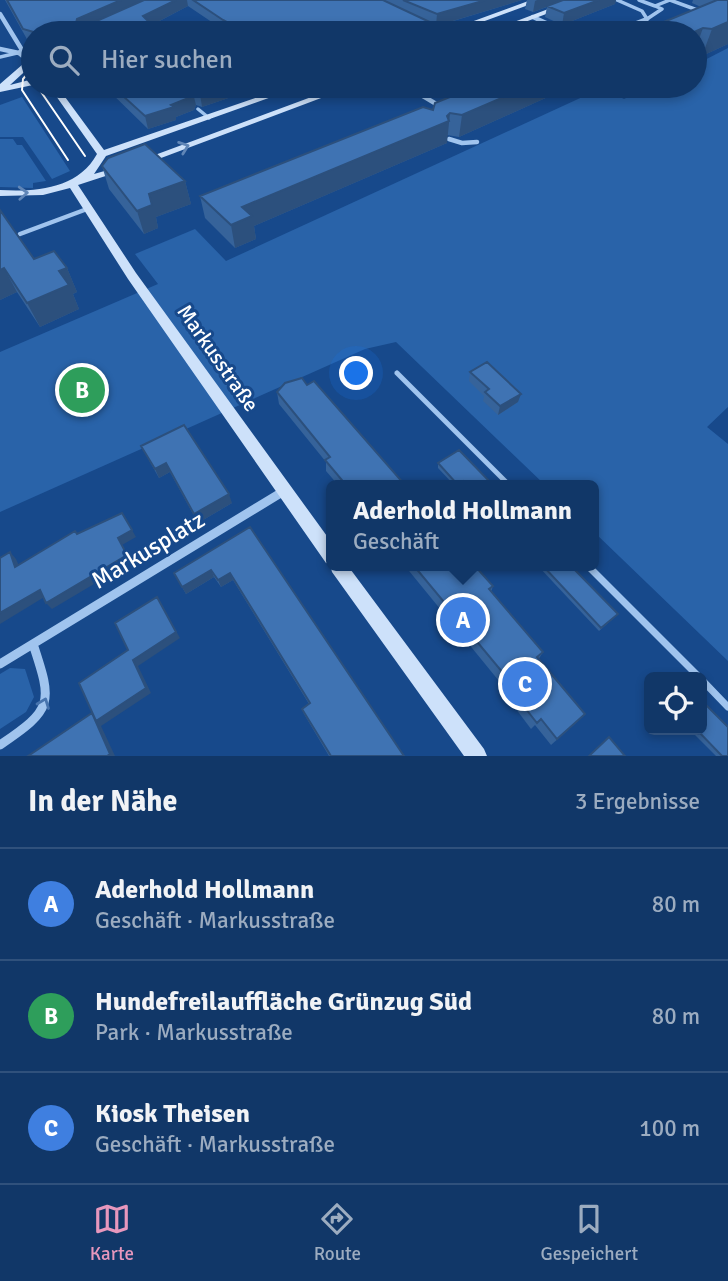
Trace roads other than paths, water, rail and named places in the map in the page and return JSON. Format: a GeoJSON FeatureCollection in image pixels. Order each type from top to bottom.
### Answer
{"type":"FeatureCollection","features":[{"type":"Feature","properties":{"kind":"street"},"geometry":{"type":"LineString","coordinates":[[479,21],[538,0]]}},
{"type":"Feature","properties":{"kind":"street"},"geometry":{"type":"LineString","coordinates":[[522,21],[579,0]]}},
{"type":"Feature","properties":{"kind":"street"},"geometry":{"type":"LineString","coordinates":[[0,14],[21,48]]}},
{"type":"Feature","properties":{"kind":"street"},"geometry":{"type":"LineString","coordinates":[[533,17],[542,21]]}},
{"type":"Feature","properties":{"kind":"street"},"geometry":{"type":"LineString","coordinates":[[642,21],[647,19]]}},
{"type":"Feature","properties":{"kind":"street"},"geometry":{"type":"LineString","coordinates":[[0,49],[19,53]]}},
{"type":"Feature","properties":{"kind":"street"},"geometry":{"type":"LineString","coordinates":[[0,90],[21,72]]}},
{"type":"Feature","properties":{"kind":"street"},"geometry":{"type":"LineString","coordinates":[[0,90],[21,85]]}},
{"type":"Feature","properties":{"kind":"street"},"geometry":{"type":"LineString","coordinates":[[62,98],[102,154]]}},
{"type":"Feature","properties":{"kind":"street"},"geometry":{"type":"LineString","coordinates":[[72,183],[94,168],[102,154],[264,98]]}},
{"type":"Feature","properties":{"kind":"street"},"geometry":{"type":"LineString","coordinates":[[0,193],[24,194],[107,175],[317,98]]}},
{"type":"Feature","properties":{"kind":"street"},"geometry":{"type":"LineString","coordinates":[[427,98],[438,105]]}},
{"type":"Feature","properties":{"kind":"street"},"geometry":{"type":"LineString","coordinates":[[429,108],[447,101]]}},
{"type":"Feature","properties":{"kind":"street"},"geometry":{"type":"LineString","coordinates":[[205,119],[195,127],[197,132],[221,134]]}},
{"type":"Feature","properties":{"kind":"street","name":"Markusstraße"},"geometry":{"type":"LineString","coordinates":[[72,183],[87,209],[326,549]]}},
{"type":"Feature","properties":{"kind":"street","name":"Markusplatz"},"geometry":{"type":"LineString","coordinates":[[0,664],[284,491]]}},
{"type":"Feature","properties":{"kind":"street"},"geometry":{"type":"LineString","coordinates":[[342,571],[477,756]]}},
{"type":"Feature","properties":{"kind":"street"},"geometry":{"type":"LineString","coordinates":[[0,745],[33,723],[46,705],[48,690],[33,644]]}},
{"type":"Feature","properties":{"kind":"lane"},"geometry":{"type":"LineString","coordinates":[[617,0],[642,11],[647,19],[662,9],[639,0]]}},
{"type":"Feature","properties":{"kind":"lane"},"geometry":{"type":"LineString","coordinates":[[654,6],[670,0],[704,12]]}},
{"type":"Feature","properties":{"kind":"lane"},"geometry":{"type":"LineString","coordinates":[[0,57],[19,53]]}},
{"type":"Feature","properties":{"kind":"lane"},"geometry":{"type":"LineString","coordinates":[[198,108],[205,119]]}},
{"type":"Feature","properties":{"kind":"lane"},"geometry":{"type":"LineString","coordinates":[[449,139],[462,144],[477,142]]}},
{"type":"Feature","properties":{"kind":"lane"},"geometry":{"type":"LineString","coordinates":[[20,234],[87,209]]}},
{"type":"Feature","properties":{"kind":"lane"},"geometry":{"type":"LineString","coordinates":[[397,373],[504,480]]}},
{"type":"Feature","properties":{"kind":"lane"},"geometry":{"type":"LineString","coordinates":[[594,571],[693,672]]}},
{"type":"Feature","properties":{"kind":"lane"},"geometry":{"type":"LineString","coordinates":[[707,686],[728,707]]}},
{"type":"Feature","properties":{"kind":"tram line"},"geometry":{"type":"LineString","coordinates":[[27,98],[68,160]]}},
{"type":"Feature","properties":{"kind":"tram line"},"geometry":{"type":"LineString","coordinates":[[45,98],[85,156]]}},
{"type":"Feature","properties":{"kind":"place","name":"Hundefreilauffläche Grünzug Süd"},"geometry":{"type":"Point","coordinates":[82,390]}},
{"type":"Feature","properties":{"kind":"place","name":"Aderhold Hollmann"},"geometry":{"type":"Point","coordinates":[463,620]}},
{"type":"Feature","properties":{"kind":"place","name":"Kiosk Theisen"},"geometry":{"type":"Point","coordinates":[525,684]}}]}
